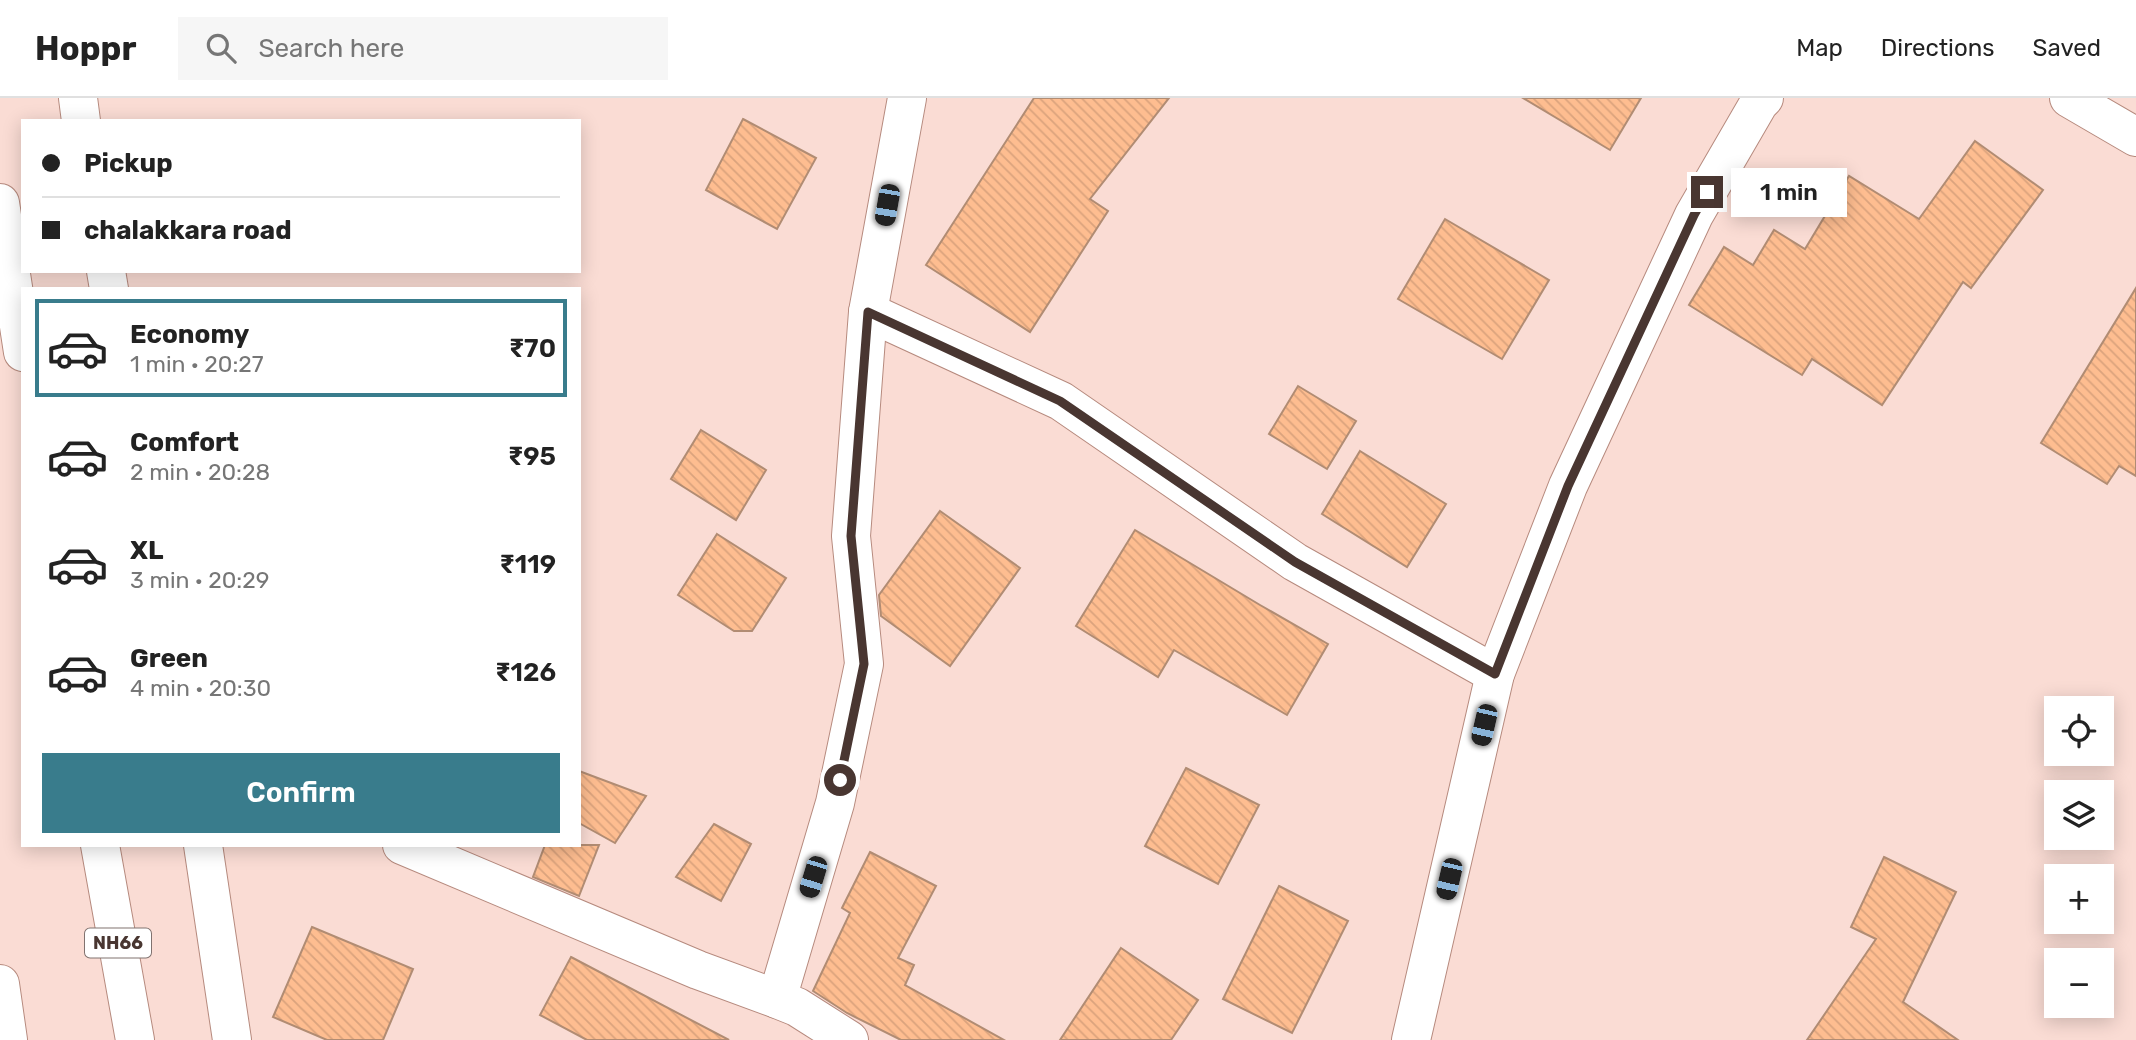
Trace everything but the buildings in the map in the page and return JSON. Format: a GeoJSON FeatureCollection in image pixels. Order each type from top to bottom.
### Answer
{"type":"FeatureCollection","features":[{"type":"Feature","properties":{"kind":"main road"},"geometry":{"type":"LineString","coordinates":[[78,98],[81,119]]}},
{"type":"Feature","properties":{"kind":"main road"},"geometry":{"type":"LineString","coordinates":[[777,999],[835,803],[864,664],[851,536],[868,312],[907,98]]}},
{"type":"Feature","properties":{"kind":"main road"},"geometry":{"type":"LineString","coordinates":[[1411,1040],[1495,674],[1568,486],[1694,215],[1764,98]]}},
{"type":"Feature","properties":{"kind":"main road"},"geometry":{"type":"LineString","coordinates":[[2069,98],[2136,136]]}},
{"type":"Feature","properties":{"kind":"main road"},"geometry":{"type":"LineString","coordinates":[[0,203],[21,339]]}},
{"type":"Feature","properties":{"kind":"main road"},"geometry":{"type":"LineString","coordinates":[[868,312],[1060,401],[1295,562],[1495,674]]}},
{"type":"Feature","properties":{"kind":"main road","name":"NH66"},"geometry":{"type":"LineString","coordinates":[[100,847],[135,1040]]}},
{"type":"Feature","properties":{"kind":"main road"},"geometry":{"type":"LineString","coordinates":[[203,847],[232,1040]]}},
{"type":"Feature","properties":{"kind":"main road"},"geometry":{"type":"LineString","coordinates":[[407,847],[698,970],[797,1007],[849,1040]]}},
{"type":"Feature","properties":{"kind":"main road"},"geometry":{"type":"LineString","coordinates":[[0,985],[8,1040]]}},
{"type":"Feature","properties":{"kind":"route"},"geometry":{"type":"LineString","coordinates":[[840,780],[864,664],[851,536],[868,312],[1060,401],[1295,562],[1495,674],[1568,486],[1707,192]]}}]}
